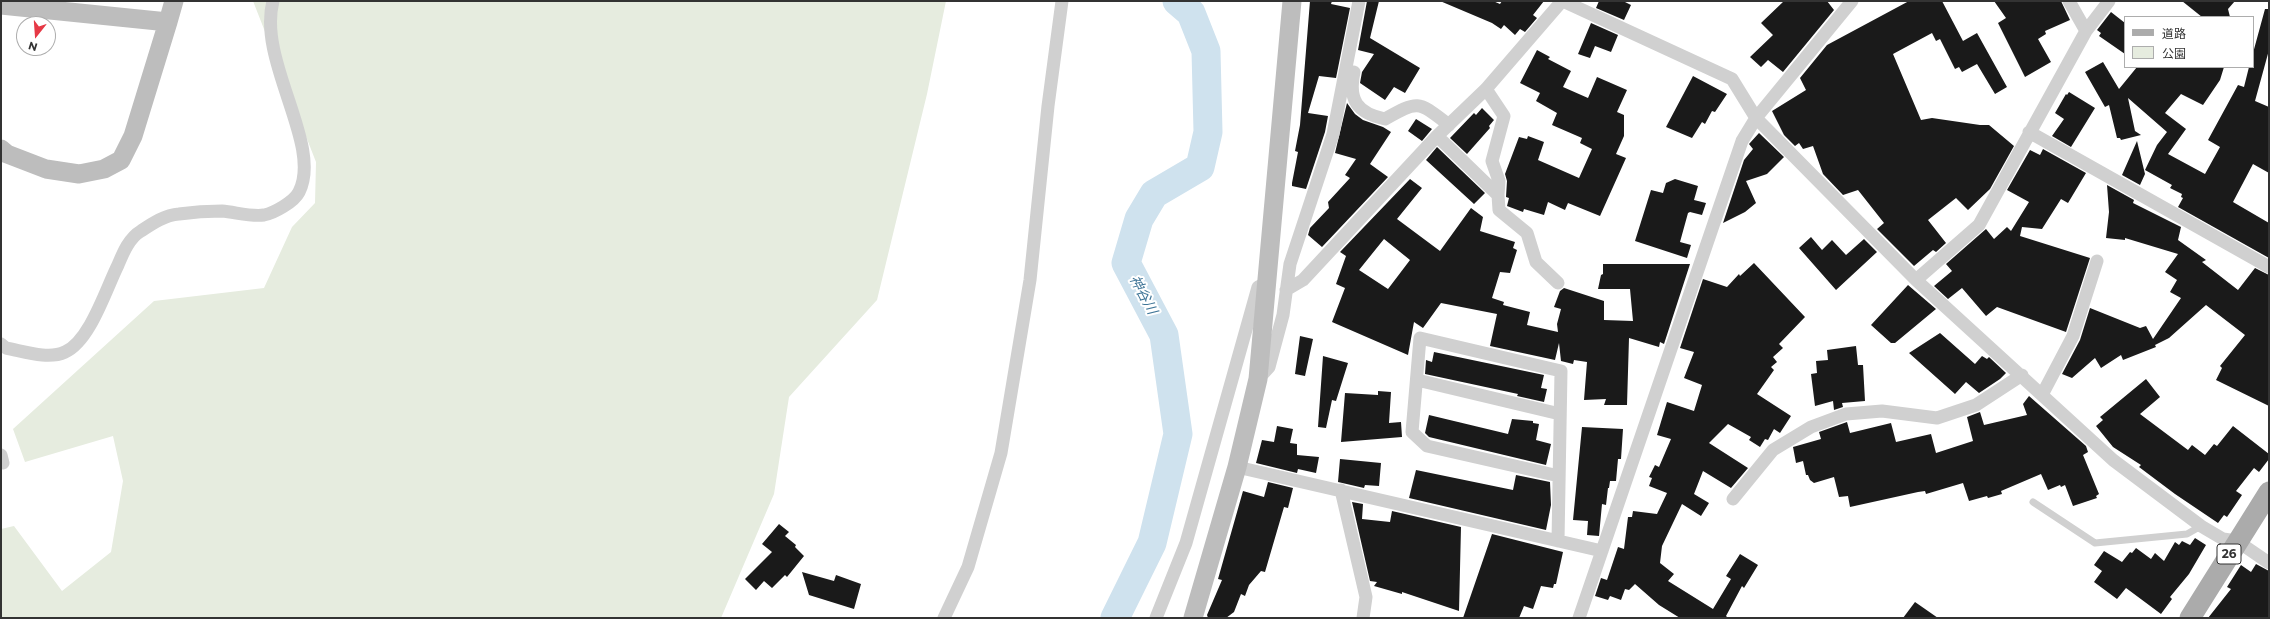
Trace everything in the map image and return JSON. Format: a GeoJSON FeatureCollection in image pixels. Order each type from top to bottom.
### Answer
{"type":"FeatureCollection","features":[{"type":"Feature","properties":{"kind":"main road","name":"26"},"geometry":{"type":"LineString","coordinates":[[2190,618],[2269,492]]}},
{"type":"Feature","properties":{"kind":"street"},"geometry":{"type":"LineString","coordinates":[[1,149],[7,154],[46,169],[79,174],[104,169],[121,160],[133,136],[174,1]]}},
{"type":"Feature","properties":{"kind":"street"},"geometry":{"type":"LineString","coordinates":[[1,344],[6,348],[44,355],[64,352],[79,343],[125,249],[136,234],[160,219],[178,214],[221,211],[264,215],[286,204],[299,193],[305,168],[299,133],[278,68],[269,30],[273,1]]}},
{"type":"Feature","properties":{"kind":"street"},"geometry":{"type":"LineString","coordinates":[[944,618],[968,567],[1001,453],[1030,280],[1048,106],[1062,1]]}},
{"type":"Feature","properties":{"kind":"street"},"geometry":{"type":"LineString","coordinates":[[1193,618],[1237,467],[1258,379],[1292,1]]}},
{"type":"Feature","properties":{"kind":"street"},"geometry":{"type":"LineString","coordinates":[[1258,379],[1269,367],[1283,315],[1290,264],[1333,134],[1359,1]]}},
{"type":"Feature","properties":{"kind":"street"},"geometry":{"type":"LineString","coordinates":[[1286,290],[1303,280],[1437,136],[1486,89],[1563,1],[1732,79],[1756,118],[1916,280],[2043,393],[2113,460],[2201,526],[2223,539],[2237,541],[2269,563]]}},
{"type":"Feature","properties":{"kind":"street"},"geometry":{"type":"LineString","coordinates":[[1579,618],[1742,141],[1756,118],[1852,1]]}},
{"type":"Feature","properties":{"kind":"street"},"geometry":{"type":"LineString","coordinates":[[2069,1],[2086,31]]}},
{"type":"Feature","properties":{"kind":"street"},"geometry":{"type":"LineString","coordinates":[[1916,280],[1979,226],[2086,31],[2109,1]]}},
{"type":"Feature","properties":{"kind":"street"},"geometry":{"type":"LineString","coordinates":[[1,5],[168,22]]}},
{"type":"Feature","properties":{"kind":"street"},"geometry":{"type":"LineString","coordinates":[[1347,62],[1355,65],[1350,89],[1356,105],[1371,116],[1385,119],[1410,105],[1424,106],[1449,124]]}},
{"type":"Feature","properties":{"kind":"street"},"geometry":{"type":"LineString","coordinates":[[1486,89],[1504,116],[1492,161],[1499,181],[1499,210],[1527,233],[1536,262],[1558,283]]}},
{"type":"Feature","properties":{"kind":"street"},"geometry":{"type":"LineString","coordinates":[[2030,132],[2269,267]]}},
{"type":"Feature","properties":{"kind":"street"},"geometry":{"type":"LineString","coordinates":[[1437,136],[1498,195]]}},
{"type":"Feature","properties":{"kind":"street"},"geometry":{"type":"LineString","coordinates":[[2043,393],[2073,336],[2097,261]]}},
{"type":"Feature","properties":{"kind":"street"},"geometry":{"type":"LineString","coordinates":[[1156,618],[1186,542],[1258,287],[1266,283]]}},
{"type":"Feature","properties":{"kind":"street"},"geometry":{"type":"LineString","coordinates":[[1558,541],[1561,371],[1420,338],[1412,432],[1427,446],[1559,476]]}},
{"type":"Feature","properties":{"kind":"street"},"geometry":{"type":"LineString","coordinates":[[1733,499],[1773,450],[1811,427],[1846,414],[1853,413],[1882,411],[1937,418],[1976,405],[2022,375]]}},
{"type":"Feature","properties":{"kind":"street"},"geometry":{"type":"LineString","coordinates":[[1417,380],[1560,414]]}},
{"type":"Feature","properties":{"kind":"street"},"geometry":{"type":"LineString","coordinates":[[1237,467],[1602,551]]}},
{"type":"Feature","properties":{"kind":"street"},"geometry":{"type":"LineString","coordinates":[[1341,490],[1366,597],[1363,618]]}},
{"type":"Feature","properties":{"kind":"lane"},"geometry":{"type":"LineString","coordinates":[[2033,502],[2094,543],[2187,534],[2201,526]]}},
{"type":"Feature","properties":{"kind":"green space"},"geometry":{"type":"Polygon","coordinates":[[[253,1],[946,1],[927,94],[877,300],[789,397],[774,494],[721,618],[1,618],[1,529],[14,526],[62,591],[111,552],[123,481],[113,436],[25,462],[13,429],[154,301],[264,288],[292,227],[315,203],[316,162],[253,1]]]}},
{"type":"Feature","properties":{"kind":"building"},"geometry":{"type":"Polygon","coordinates":[[[1310,1],[1332,1],[1331,4],[1350,8],[1336,78],[1319,76],[1308,113],[1328,116],[1325,132],[1306,189],[1292,186],[1292,183],[1298,152],[1295,151],[1300,125],[1310,1]]]}},
{"type":"Feature","properties":{"kind":"building"},"geometry":{"type":"Polygon","coordinates":[[[1367,1],[1379,1],[1370,38],[1420,68],[1405,93],[1394,87],[1385,100],[1360,83],[1362,72],[1374,54],[1358,50],[1367,1]]]}},
{"type":"Feature","properties":{"kind":"building"},"geometry":{"type":"Polygon","coordinates":[[[1440,1],[1493,1],[1500,4],[1502,1],[1544,1],[1533,15],[1537,18],[1525,32],[1520,29],[1515,35],[1504,25],[1501,29],[1492,23],[1440,1]]]}},
{"type":"Feature","properties":{"kind":"building"},"geometry":{"type":"Polygon","coordinates":[[[1599,1],[1623,1],[1631,5],[1624,20],[1596,8],[1599,1]]]}},
{"type":"Feature","properties":{"kind":"building"},"geometry":{"type":"Polygon","coordinates":[[[1784,1],[1827,1],[1834,10],[1783,72],[1768,60],[1761,67],[1750,57],[1773,35],[1761,23],[1784,1]]]}},
{"type":"Feature","properties":{"kind":"building"},"geometry":{"type":"Polygon","coordinates":[[[1909,1],[1942,1],[1963,41],[1977,33],[2007,87],[1995,94],[1977,64],[1962,72],[1959,67],[1955,69],[1940,39],[1936,41],[1932,33],[1893,54],[1921,120],[1932,118],[1989,125],[2014,146],[1990,189],[1968,210],[1956,198],[1928,220],[1946,243],[1936,252],[1933,250],[1914,266],[1877,229],[1884,223],[1858,190],[1843,195],[1823,174],[1813,146],[1803,149],[1799,143],[1795,146],[1784,135],[1772,111],[1806,90],[1800,78],[1827,45],[1909,1]]]}},
{"type":"Feature","properties":{"kind":"building"},"geometry":{"type":"Polygon","coordinates":[[[1994,1],[2061,1],[2070,20],[2045,31],[2046,34],[2038,39],[2051,62],[2025,77],[1998,23],[2006,18],[1994,1]]]}},
{"type":"Feature","properties":{"kind":"building"},"geometry":{"type":"Polygon","coordinates":[[[2182,1],[2235,1],[2228,9],[2230,16],[2201,16],[2182,1]]]}},
{"type":"Feature","properties":{"kind":"building"},"geometry":{"type":"Polygon","coordinates":[[[2265,9],[2269,9],[2269,50],[2255,101],[2269,107],[2269,173],[2253,164],[2233,202],[2269,223],[2269,258],[2178,207],[2183,198],[2181,197],[2182,194],[2170,188],[2172,185],[2145,170],[2157,145],[2167,132],[2128,98],[2135,131],[2141,135],[2121,140],[2120,138],[2117,138],[2109,105],[2105,107],[2085,72],[2103,62],[2119,89],[2136,68],[2224,68],[2220,80],[2203,105],[2181,94],[2165,113],[2186,129],[2168,154],[2205,174],[2220,147],[2208,140],[2238,85],[2244,87],[2249,68],[2254,68],[2254,49],[2265,9]]]}},
{"type":"Feature","properties":{"kind":"building"},"geometry":{"type":"Polygon","coordinates":[[[2111,12],[2124,22],[2124,53],[2099,36],[2101,33],[2097,30],[2111,12]]]}},
{"type":"Feature","properties":{"kind":"building"},"geometry":{"type":"Polygon","coordinates":[[[1591,23],[1618,35],[1611,52],[1595,46],[1590,58],[1578,54],[1591,23]]]}},
{"type":"Feature","properties":{"kind":"building"},"geometry":{"type":"Polygon","coordinates":[[[1537,50],[1550,57],[1548,59],[1571,71],[1563,87],[1588,98],[1597,77],[1627,90],[1617,112],[1624,115],[1624,136],[1616,154],[1626,158],[1600,216],[1568,203],[1565,210],[1548,202],[1544,215],[1524,209],[1523,212],[1507,206],[1509,198],[1506,197],[1507,181],[1505,174],[1519,137],[1527,139],[1528,136],[1544,142],[1538,160],[1579,178],[1592,149],[1580,143],[1582,138],[1552,125],[1557,113],[1536,101],[1540,93],[1520,83],[1537,50]]]}},
{"type":"Feature","properties":{"kind":"building"},"geometry":{"type":"Polygon","coordinates":[[[1693,76],[1727,94],[1715,112],[1712,111],[1705,124],[1702,122],[1692,138],[1666,127],[1693,76]]]}},
{"type":"Feature","properties":{"kind":"building"},"geometry":{"type":"Polygon","coordinates":[[[2069,92],[2095,108],[2071,147],[2052,136],[2064,119],[2055,113],[2066,94],[2067,95],[2069,92]]]}},
{"type":"Feature","properties":{"kind":"building"},"geometry":{"type":"Polygon","coordinates":[[[1347,103],[1355,114],[1363,120],[1383,127],[1391,132],[1370,164],[1388,177],[1322,247],[1308,235],[1310,228],[1329,208],[1328,202],[1350,178],[1345,175],[1356,159],[1335,153],[1347,103]]]}},
{"type":"Feature","properties":{"kind":"building"},"geometry":{"type":"Polygon","coordinates":[[[1482,108],[1494,120],[1489,126],[1490,128],[1467,154],[1450,138],[1474,113],[1476,115],[1482,108]]]}},
{"type":"Feature","properties":{"kind":"building"},"geometry":{"type":"Polygon","coordinates":[[[1416,119],[1432,129],[1422,141],[1408,131],[1416,119]]]}},
{"type":"Feature","properties":{"kind":"building"},"geometry":{"type":"Polygon","coordinates":[[[1759,133],[1784,157],[1767,174],[1746,181],[1756,203],[1745,212],[1723,223],[1744,160],[1753,149],[1749,144],[1759,133]]]}},
{"type":"Feature","properties":{"kind":"building"},"geometry":{"type":"Polygon","coordinates":[[[2137,141],[2145,174],[2140,185],[2122,175],[2137,141]]]}},
{"type":"Feature","properties":{"kind":"building"},"geometry":{"type":"Polygon","coordinates":[[[1437,147],[1485,193],[1474,204],[1426,160],[1437,147]]]}},
{"type":"Feature","properties":{"kind":"building"},"geometry":{"type":"Polygon","coordinates":[[[2043,149],[2086,173],[2068,203],[2061,199],[2042,229],[2022,227],[2020,236],[2090,258],[2066,332],[1997,307],[1986,316],[1962,288],[1948,299],[1934,286],[1952,271],[1946,264],[1986,229],[1994,239],[2007,227],[2011,231],[2029,202],[2007,190],[2030,150],[2040,155],[2043,149]]]}},
{"type":"Feature","properties":{"kind":"building"},"geometry":{"type":"Polygon","coordinates":[[[1410,179],[1422,188],[1397,219],[1440,251],[1471,208],[1483,217],[1480,231],[1515,242],[1513,248],[1517,250],[1510,273],[1500,272],[1492,298],[1504,302],[1503,305],[1530,312],[1527,325],[1558,332],[1557,324],[1561,309],[1554,307],[1560,291],[1564,288],[1604,301],[1604,320],[1633,321],[1630,289],[1598,289],[1601,275],[1603,274],[1603,264],[1690,264],[1664,344],[1660,342],[1659,347],[1629,338],[1627,405],[1604,405],[1606,399],[1584,400],[1587,362],[1574,360],[1573,364],[1561,361],[1559,343],[1555,360],[1490,346],[1497,314],[1441,303],[1423,328],[1414,322],[1408,355],[1332,322],[1345,288],[1336,284],[1346,256],[1340,252],[1410,179]],[[1384,239],[1359,270],[1388,289],[1410,260],[1384,239]]]}},
{"type":"Feature","properties":{"kind":"building"},"geometry":{"type":"Polygon","coordinates":[[[1675,179],[1698,186],[1694,200],[1706,203],[1702,215],[1690,212],[1688,213],[1680,242],[1691,245],[1687,258],[1635,241],[1651,190],[1663,193],[1666,183],[1675,179]]]}},
{"type":"Feature","properties":{"kind":"building"},"geometry":{"type":"Polygon","coordinates":[[[2107,185],[2134,200],[2133,203],[2181,227],[2178,240],[2206,260],[2202,262],[2238,290],[2255,268],[2269,275],[2269,406],[2216,380],[2222,368],[2220,366],[2245,335],[2206,305],[2169,338],[2155,345],[2156,347],[2123,360],[2121,355],[2101,368],[2095,358],[2072,378],[2062,374],[2080,340],[2090,308],[2140,328],[2146,326],[2153,339],[2181,298],[2170,292],[2177,280],[2165,272],[2178,254],[2125,238],[2125,240],[2106,238],[2109,212],[2107,185]]]}},
{"type":"Feature","properties":{"kind":"building"},"geometry":{"type":"Polygon","coordinates":[[[1811,237],[1822,250],[1832,240],[1846,255],[1864,239],[1877,252],[1836,290],[1799,248],[1811,237]]]}},
{"type":"Feature","properties":{"kind":"building"},"geometry":{"type":"Polygon","coordinates":[[[1754,263],[1805,317],[1779,344],[1783,348],[1773,357],[1777,362],[1771,367],[1774,370],[1757,394],[1791,416],[1780,433],[1774,429],[1768,440],[1765,439],[1760,447],[1749,440],[1751,437],[1728,424],[1709,443],[1748,468],[1731,488],[1703,471],[1694,494],[1709,503],[1701,516],[1682,504],[1662,546],[1660,563],[1674,574],[1668,581],[1713,609],[1731,579],[1726,576],[1740,554],[1758,565],[1744,588],[1742,586],[1726,616],[1728,618],[1680,618],[1659,605],[1635,584],[1629,590],[1625,589],[1621,600],[1610,596],[1608,600],[1595,596],[1601,578],[1607,580],[1618,547],[1624,549],[1628,517],[1632,517],[1633,511],[1657,514],[1667,493],[1649,486],[1652,478],[1649,477],[1655,465],[1659,467],[1671,439],[1657,435],[1667,402],[1694,411],[1702,385],[1684,378],[1694,352],[1680,348],[1703,279],[1727,287],[1739,274],[1740,276],[1754,263]]]}},
{"type":"Feature","properties":{"kind":"building"},"geometry":{"type":"Polygon","coordinates":[[[1908,285],[1936,309],[1895,343],[1891,343],[1871,325],[1908,285]]]}},
{"type":"Feature","properties":{"kind":"building"},"geometry":{"type":"Polygon","coordinates":[[[1940,333],[1975,364],[1982,356],[1987,359],[1989,357],[2006,373],[2000,379],[1979,393],[1966,382],[1955,394],[1909,353],[1940,333]]]}},
{"type":"Feature","properties":{"kind":"building"},"geometry":{"type":"Polygon","coordinates":[[[1300,336],[1313,339],[1305,376],[1295,374],[1300,336]]]}},
{"type":"Feature","properties":{"kind":"building"},"geometry":{"type":"Polygon","coordinates":[[[1856,346],[1858,365],[1863,365],[1865,401],[1842,403],[1843,407],[1834,410],[1833,401],[1815,406],[1811,374],[1817,373],[1816,361],[1828,360],[1827,350],[1856,346]]]}},
{"type":"Feature","properties":{"kind":"building"},"geometry":{"type":"Polygon","coordinates":[[[1434,352],[1544,375],[1541,388],[1547,389],[1544,402],[1517,396],[1518,394],[1425,374],[1426,360],[1432,362],[1434,352]]]}},
{"type":"Feature","properties":{"kind":"building"},"geometry":{"type":"Polygon","coordinates":[[[1323,356],[1348,363],[1336,401],[1332,400],[1326,428],[1318,427],[1323,356]]]}},
{"type":"Feature","properties":{"kind":"building"},"geometry":{"type":"Polygon","coordinates":[[[2146,379],[2160,397],[2140,414],[2188,450],[2192,445],[2205,455],[2214,444],[2217,446],[2233,426],[2269,454],[2269,459],[2259,472],[2254,468],[2236,491],[2242,495],[2227,517],[2224,515],[2218,523],[2175,494],[2139,467],[2141,465],[2113,447],[2096,426],[2103,420],[2100,417],[2146,379]]]}},
{"type":"Feature","properties":{"kind":"building"},"geometry":{"type":"Polygon","coordinates":[[[1378,391],[1391,392],[1389,423],[1401,422],[1402,437],[1341,442],[1345,393],[1378,395],[1378,391]]]}},
{"type":"Feature","properties":{"kind":"building"},"geometry":{"type":"Polygon","coordinates":[[[2029,396],[2086,446],[2088,452],[2083,455],[2099,494],[2096,496],[2097,498],[2073,506],[2065,485],[2061,487],[2060,485],[2048,490],[2041,474],[2001,491],[2002,494],[1988,498],[1987,496],[1969,501],[1963,483],[1926,494],[1925,491],[1918,492],[1850,507],[1848,496],[1839,497],[1834,477],[1814,483],[1810,480],[1808,475],[1806,475],[1803,461],[1796,463],[1793,447],[1821,439],[1819,432],[1847,422],[1850,433],[1891,423],[1896,442],[1931,434],[1936,453],[1973,441],[1967,417],[1980,412],[1984,425],[2027,415],[2023,404],[2029,396]]]}},
{"type":"Feature","properties":{"kind":"building"},"geometry":{"type":"Polygon","coordinates":[[[1429,415],[1508,434],[1512,419],[1533,421],[1533,423],[1539,424],[1536,440],[1551,444],[1546,465],[1429,437],[1425,433],[1429,415]]]}},
{"type":"Feature","properties":{"kind":"building"},"geometry":{"type":"Polygon","coordinates":[[[1277,426],[1293,429],[1290,443],[1297,444],[1297,455],[1319,457],[1316,473],[1298,469],[1297,473],[1256,463],[1262,440],[1274,442],[1277,426]]]}},
{"type":"Feature","properties":{"kind":"building"},"geometry":{"type":"Polygon","coordinates":[[[1582,427],[1623,429],[1621,459],[1618,459],[1616,481],[1610,481],[1606,505],[1602,504],[1599,536],[1587,535],[1588,521],[1573,520],[1582,427]]]}},
{"type":"Feature","properties":{"kind":"building"},"geometry":{"type":"Polygon","coordinates":[[[1340,459],[1381,463],[1379,486],[1365,485],[1364,488],[1338,482],[1340,459]]]}},
{"type":"Feature","properties":{"kind":"building"},"geometry":{"type":"Polygon","coordinates":[[[1416,470],[1513,490],[1516,475],[1550,482],[1551,505],[1546,530],[1409,498],[1416,470]]]}},
{"type":"Feature","properties":{"kind":"building"},"geometry":{"type":"Polygon","coordinates":[[[1268,482],[1293,488],[1288,508],[1284,507],[1265,572],[1261,571],[1249,585],[1245,596],[1241,594],[1234,612],[1226,618],[1208,618],[1207,615],[1222,580],[1218,579],[1243,491],[1264,497],[1268,482]]]}},
{"type":"Feature","properties":{"kind":"building"},"geometry":{"type":"Polygon","coordinates":[[[1352,502],[1363,504],[1362,519],[1390,522],[1392,511],[1461,527],[1459,611],[1402,592],[1402,594],[1374,586],[1377,582],[1370,581],[1352,502]]]}},
{"type":"Feature","properties":{"kind":"building"},"geometry":{"type":"Polygon","coordinates":[[[779,524],[789,532],[785,536],[796,545],[795,547],[804,556],[787,577],[785,575],[772,588],[764,581],[756,590],[745,579],[772,552],[762,544],[779,524]]]}},
{"type":"Feature","properties":{"kind":"building"},"geometry":{"type":"Polygon","coordinates":[[[1492,534],[1563,552],[1556,584],[1554,584],[1553,588],[1541,586],[1533,609],[1524,606],[1519,618],[1463,618],[1492,534]]]}},
{"type":"Feature","properties":{"kind":"building"},"geometry":{"type":"Polygon","coordinates":[[[2195,538],[2206,545],[2189,574],[2170,597],[2172,599],[2161,614],[2126,588],[2117,599],[2094,582],[2102,571],[2094,565],[2104,551],[2122,562],[2130,552],[2132,553],[2136,548],[2151,559],[2155,553],[2164,561],[2175,542],[2179,545],[2182,541],[2190,545],[2195,538]]]}},
{"type":"Feature","properties":{"kind":"building"},"geometry":{"type":"Polygon","coordinates":[[[2256,564],[2269,571],[2269,618],[2208,618],[2231,589],[2227,587],[2241,565],[2251,572],[2256,564]]]}},
{"type":"Feature","properties":{"kind":"building"},"geometry":{"type":"Polygon","coordinates":[[[802,572],[834,581],[836,575],[861,584],[854,609],[809,595],[802,572]]]}},
{"type":"Feature","properties":{"kind":"building"},"geometry":{"type":"Polygon","coordinates":[[[1915,602],[1938,618],[1903,618],[1915,602]]]}},
{"type":"Feature","properties":{"kind":"waterway","name":"神谷川"},"geometry":{"type":"LineString","coordinates":[[1115,618],[1152,543],[1178,434],[1164,335],[1126,263],[1139,219],[1154,194],[1200,167],[1208,132],[1206,51],[1191,13],[1177,1]]}}]}
